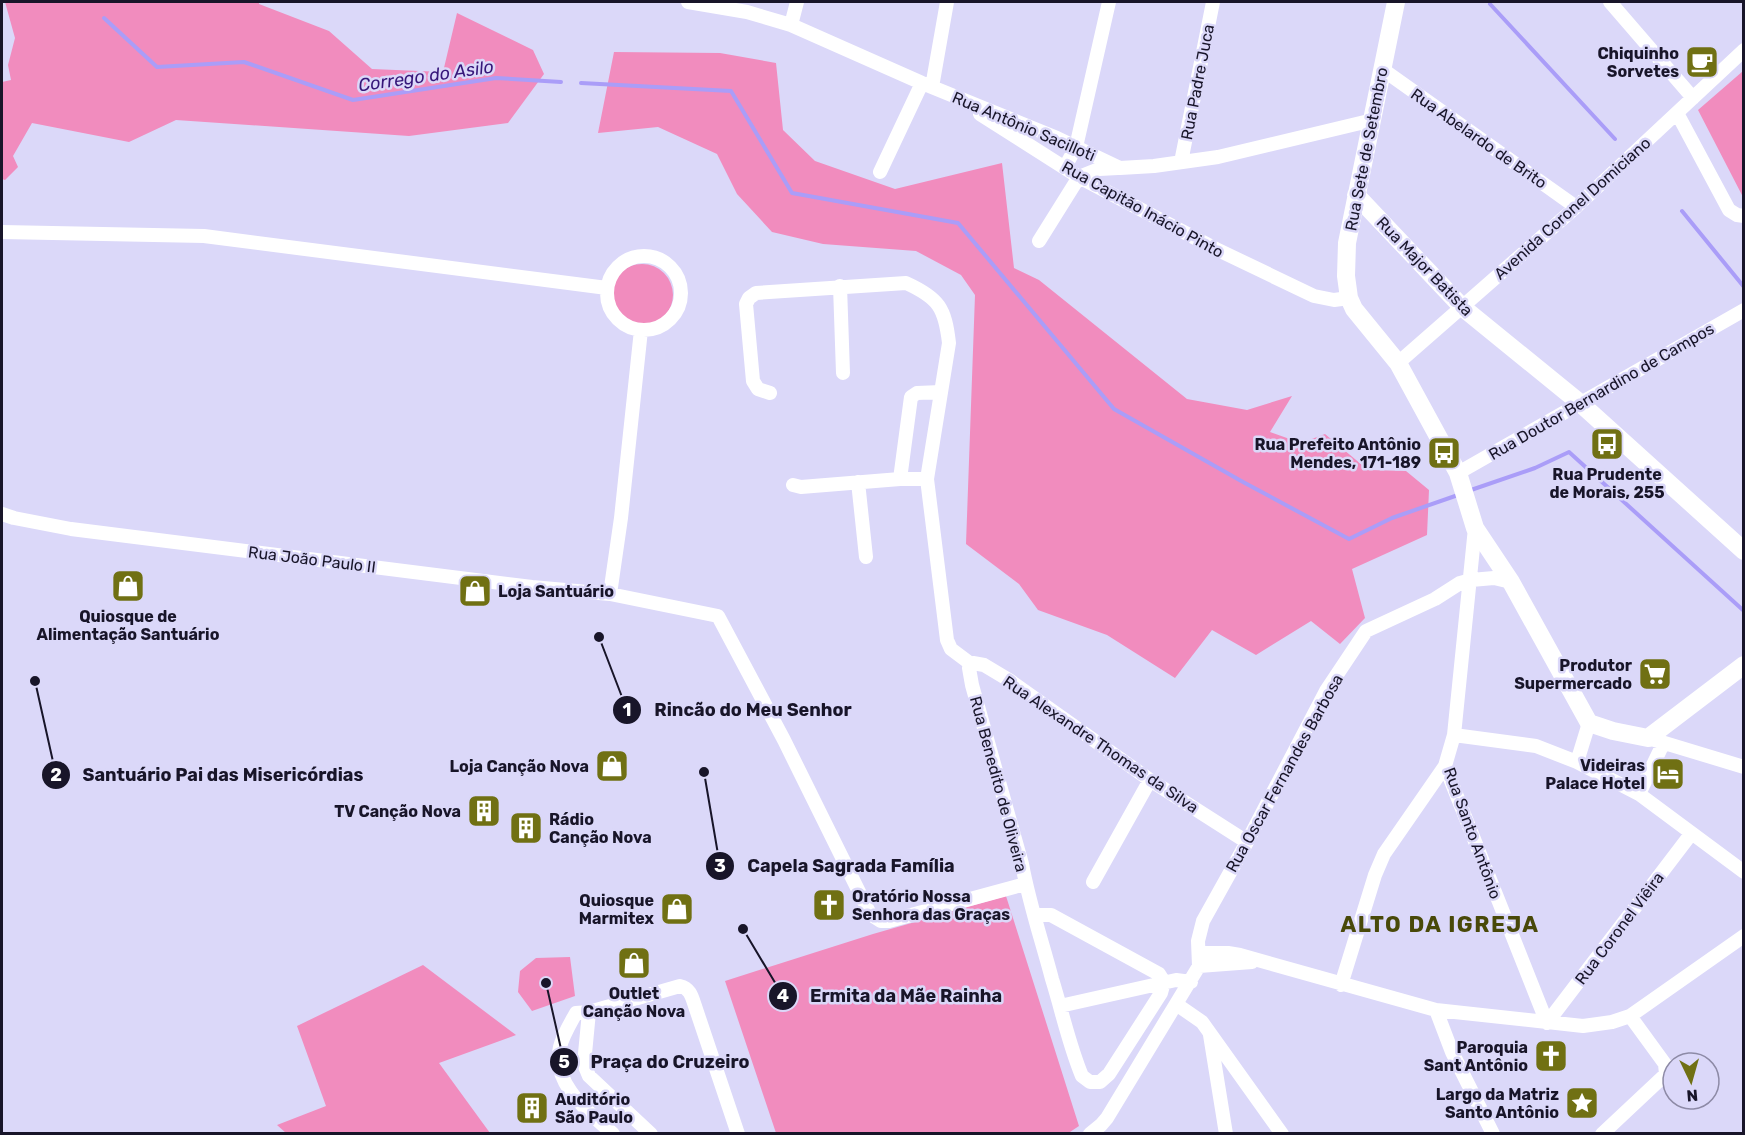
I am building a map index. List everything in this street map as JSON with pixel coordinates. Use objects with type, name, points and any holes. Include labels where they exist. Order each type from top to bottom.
[{"type":"main road","name":"Rua Sete de Setembro","points":[[1349,298],[1346,256],[1356,195],[1396,2]]},
{"type":"main road","name":"Rua Major Batista","points":[[1356,195],[1462,307],[1580,403],[1743,551]]},
{"type":"main road","points":[[1349,298],[1360,317],[1398,363],[1458,473],[1475,528],[1511,582],[1589,723],[1656,741],[1743,665]]},
{"type":"street","name":"Rua Antônio Sacilloti","points":[[688,2],[747,12],[791,25],[1120,168],[1154,166],[1252,150],[1373,120]]},
{"type":"street","points":[[791,25],[797,2]]},
{"type":"street","points":[[880,172],[927,85],[947,2]]},
{"type":"street","points":[[1065,167],[1076,147],[1109,2]]},
{"type":"street","name":"Rua Padre Juca","points":[[1181,162],[1213,2]]},
{"type":"street","points":[[1610,2],[1693,98]]},
{"type":"street","name":"Avenida Coronel Domiciano","points":[[1398,363],[1576,207],[1743,50]]},
{"type":"street","name":"Rua Abelardo de Brito","points":[[1382,69],[1576,207]]},
{"type":"street","name":"Rua Capitão Inácio Pinto","points":[[948,93],[1079,177],[1216,249],[1296,288],[1325,299],[1349,298]]},
{"type":"street","points":[[1677,113],[1729,210],[1743,216]]},
{"type":"street","points":[[1039,241],[1079,177],[1095,170],[1120,168]]},
{"type":"street","points":[[2,232],[204,236],[607,288]]},
{"type":"street","points":[[648,256],[659,259],[676,274],[681,296],[678,308],[672,317],[652,329],[641,330],[622,323],[615,316],[609,308],[607,288],[610,277],[617,268],[636,257],[648,256]]},
{"type":"street","points":[[771,393],[758,389],[753,381],[746,304],[749,298],[756,293],[906,283],[927,292],[938,302],[946,321],[949,343],[927,479],[947,640],[951,649],[971,664]]},
{"type":"street","points":[[840,286],[843,373]]},
{"type":"street","name":"Rua Doutor Bernardino de Campos","points":[[1458,473],[1743,310]]},
{"type":"street","points":[[610,594],[621,518],[641,330]]},
{"type":"street","points":[[900,479],[910,398],[917,393],[941,392]]},
{"type":"street","points":[[793,485],[801,487],[927,479]]},
{"type":"street","points":[[858,482],[866,557]]},
{"type":"street","name":"Rua João Paulo II","points":[[2,506],[8,516],[106,533],[532,587],[610,594],[718,616],[784,740],[870,914],[881,921],[890,921],[1025,884]]},
{"type":"street","name":"Rua Santo Antônio","points":[[1475,528],[1454,735],[1445,766],[1546,1023]]},
{"type":"street","name":"Rua Oscar Fernandes Barbosa","points":[[1090,1134],[1107,1118],[1191,982],[1199,959],[1198,942],[1203,921],[1248,842],[1326,691],[1366,631],[1435,598],[1460,583],[1494,578],[1511,582]]},
{"type":"street","name":"Rua Benedito de Oliveira","points":[[971,664],[969,668],[972,685],[1022,864],[1025,884],[1082,1076],[1090,1082],[1100,1082],[1109,1074],[1161,993],[1164,982]]},
{"type":"street","name":"Rua Alexandre Thomas da Silva","points":[[971,664],[984,665],[1009,680],[1150,780],[1248,842]]},
{"type":"street","points":[[1577,762],[1589,723]]},
{"type":"street","points":[[1454,735],[1536,746],[1577,762],[1639,794],[1743,872]]},
{"type":"street","points":[[1639,794],[1656,741],[1743,767]]},
{"type":"street","points":[[1341,985],[1384,854],[1445,766]]},
{"type":"street","points":[[1093,882],[1150,780]]},
{"type":"street","name":"Rua Coronel Viêira","points":[[1546,1023],[1691,834]]},
{"type":"street","points":[[1034,915],[1051,915],[1159,974],[1164,982]]},
{"type":"street","points":[[1199,959],[1228,952],[1436,1010],[1583,1026],[1612,1022],[1630,1016],[1743,936]]},
{"type":"street","points":[[1060,1006],[1164,982],[1176,980],[1191,982]]},
{"type":"street","points":[[613,1134],[583,1105],[562,1078],[558,1059],[560,1047],[582,1013],[674,987],[685,987],[689,991],[738,1134]]},
{"type":"street","points":[[1176,1004],[1202,1022],[1209,1030],[1282,1134]]},
{"type":"street","points":[[1436,1010],[1452,1052],[1493,1134]]},
{"type":"street","points":[[582,1013],[584,1064],[589,1076],[651,1134]]},
{"type":"street","points":[[1602,1134],[1666,1074],[1665,1064],[1630,1016]]},
{"type":"street","points":[[1209,1030],[1226,1134]]},
{"type":"shaded area","points":[[5,2],[259,2],[259,4],[329,31],[372,69],[443,72],[457,13],[533,50],[544,74],[508,123],[409,136],[176,120],[129,142],[32,123],[13,156],[18,167],[5,180],[2,179],[2,82],[11,80],[8,65],[15,38]]},
{"type":"shaded area","points":[[614,52],[720,53],[776,63],[783,130],[815,161],[895,189],[1002,163],[1014,268],[1039,280],[1187,399],[1247,410],[1292,396],[1270,432],[1301,443],[1325,434],[1368,470],[1406,471],[1429,490],[1427,535],[1352,569],[1365,618],[1340,644],[1311,621],[1256,655],[1212,630],[1175,678],[1107,635],[1038,610],[1019,584],[966,544],[975,295],[961,275],[916,251],[823,244],[772,232],[737,194],[717,154],[658,127],[598,133]]},
{"type":"shaded area","points":[[1743,71],[1743,197],[1698,110]]},
{"type":"shaded area","points":[[642,264],[659,269],[664,273],[668,278],[673,295],[668,312],[664,317],[659,321],[642,326],[625,321],[620,317],[616,312],[611,295],[616,278],[620,273],[625,269]]},
{"type":"shaded area","points":[[1006,896],[1079,1126],[1067,1134],[776,1133],[725,981],[873,934]]},
{"type":"shaded area","points":[[570,957],[575,996],[532,1011],[518,992],[520,971],[536,958]]},
{"type":"shaded area","points":[[423,965],[516,1035],[439,1063],[490,1133],[286,1133],[277,1125],[326,1106],[297,1026]]},
{"type":"waterway","points":[[1490,4],[1615,139]]},
{"type":"waterway","name":"Corrego do Asilo","points":[[104,18],[157,67],[244,62],[353,100],[496,78],[561,82]]},
{"type":"waterway","points":[[581,83],[731,91],[792,193],[958,223],[1114,409],[1349,539],[1392,518],[1458,495]]},
{"type":"waterway","points":[[1682,211],[1744,287]]},
{"type":"waterway","points":[[1471,490],[1535,468],[1569,452],[1744,611]]},
{"type":"place","name":"Chiquinho Sorvetes","points":[[1702,62]]},
{"type":"place","name":"Rua Prudente de Morais, 255","points":[[1607,444]]},
{"type":"place","name":"Rua Prefeito Antônio Mendes, 171-189","points":[[1444,453]]},
{"type":"place","name":"Quiosque de Alimentação Santuário","points":[[128,586]]},
{"type":"place","name":"Loja Santuário","points":[[475,591]]},
{"type":"place","name":"Rincão do Meu Senhor","points":[[599,637]]},
{"type":"place","name":"Produtor Supermercado","points":[[1655,674]]},
{"type":"place","name":"Santuário Pai das Misericórdias","points":[[35,681]]},
{"type":"place","name":"Loja Canção Nova","points":[[612,766]]},
{"type":"place","name":"Capela Sagrada Família","points":[[704,772]]},
{"type":"place","name":"Videiras Palace Hotel","points":[[1668,774]]},
{"type":"place","name":"TV Canção Nova","points":[[484,811]]},
{"type":"place","name":"Rádio Canção Nova","points":[[526,828]]},
{"type":"place","name":"Oratório Nossa Senhora das Graças","points":[[829,905]]},
{"type":"place","name":"Quiosque Marmitex","points":[[677,909]]},
{"type":"place","name":"Ermita da Mãe Rainha","points":[[743,929]]},
{"type":"place","name":"Outlet Canção Nova","points":[[634,963]]},
{"type":"place","name":"Praça do Cruzeiro","points":[[546,983]]},
{"type":"place","name":"Paroquia Sant Antônio","points":[[1551,1056]]},
{"type":"place","name":"Largo da Matriz Santo Antônio","points":[[1582,1103]]},
{"type":"place","name":"Auditório São Paulo","points":[[532,1108]]},
{"type":"district","name":"ALTO DA IGREJA","points":[[1440,924]]}]
